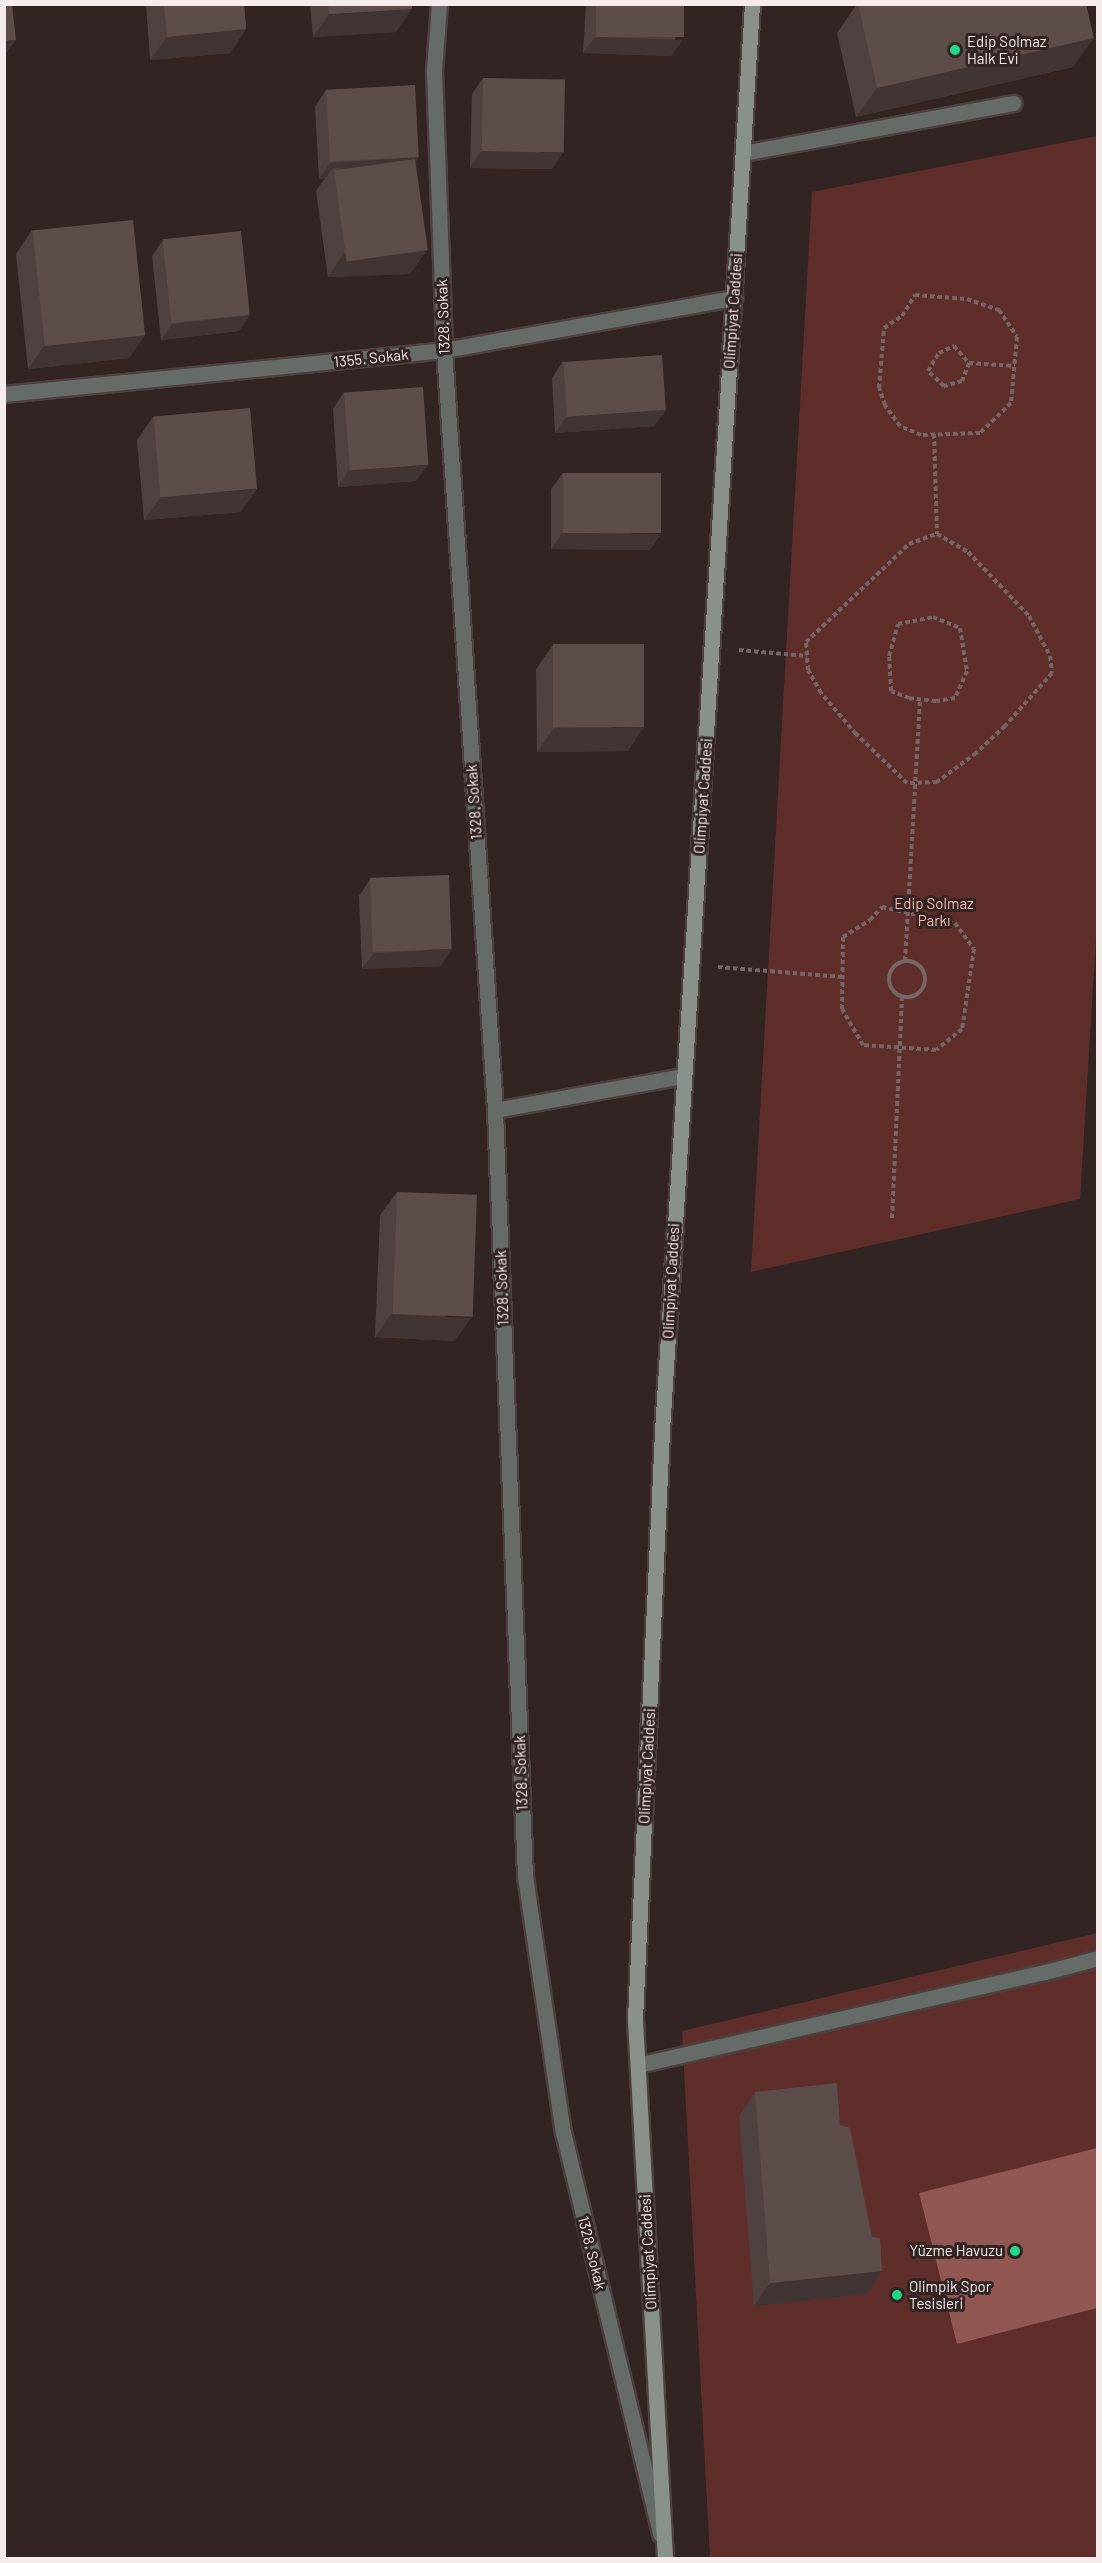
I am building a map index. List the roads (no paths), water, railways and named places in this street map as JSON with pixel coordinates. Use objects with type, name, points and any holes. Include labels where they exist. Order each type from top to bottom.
[{"type":"street","name":"1328. Sokak","points":[[439,4],[434,71],[444,350],[495,1110],[525,1876],[563,2132],[665,2558]]},
{"type":"street","name":"Olimpiyat Caddesi","points":[[665,2558],[635,2019],[661,1455],[683,1076],[692,965],[752,4]]},
{"type":"street","points":[[743,153],[1013,103]]},
{"type":"street","name":"1355. Sokak","points":[[4,394],[444,350],[734,298]]},
{"type":"street","points":[[495,1110],[683,1076]]},
{"type":"street","points":[[638,2066],[1098,1958]]},
{"type":"place","name":"Edip Solmaz Halk Evi","points":[[955,50]]},
{"type":"place","name":"Yüzme Havuzu","points":[[1015,2251]]},
{"type":"place","name":"Olimpik Spor Tesisleri","points":[[897,2295]]},
{"type":"park label","name":"Edip Solmaz Parkı","points":[[934,912]]}]
